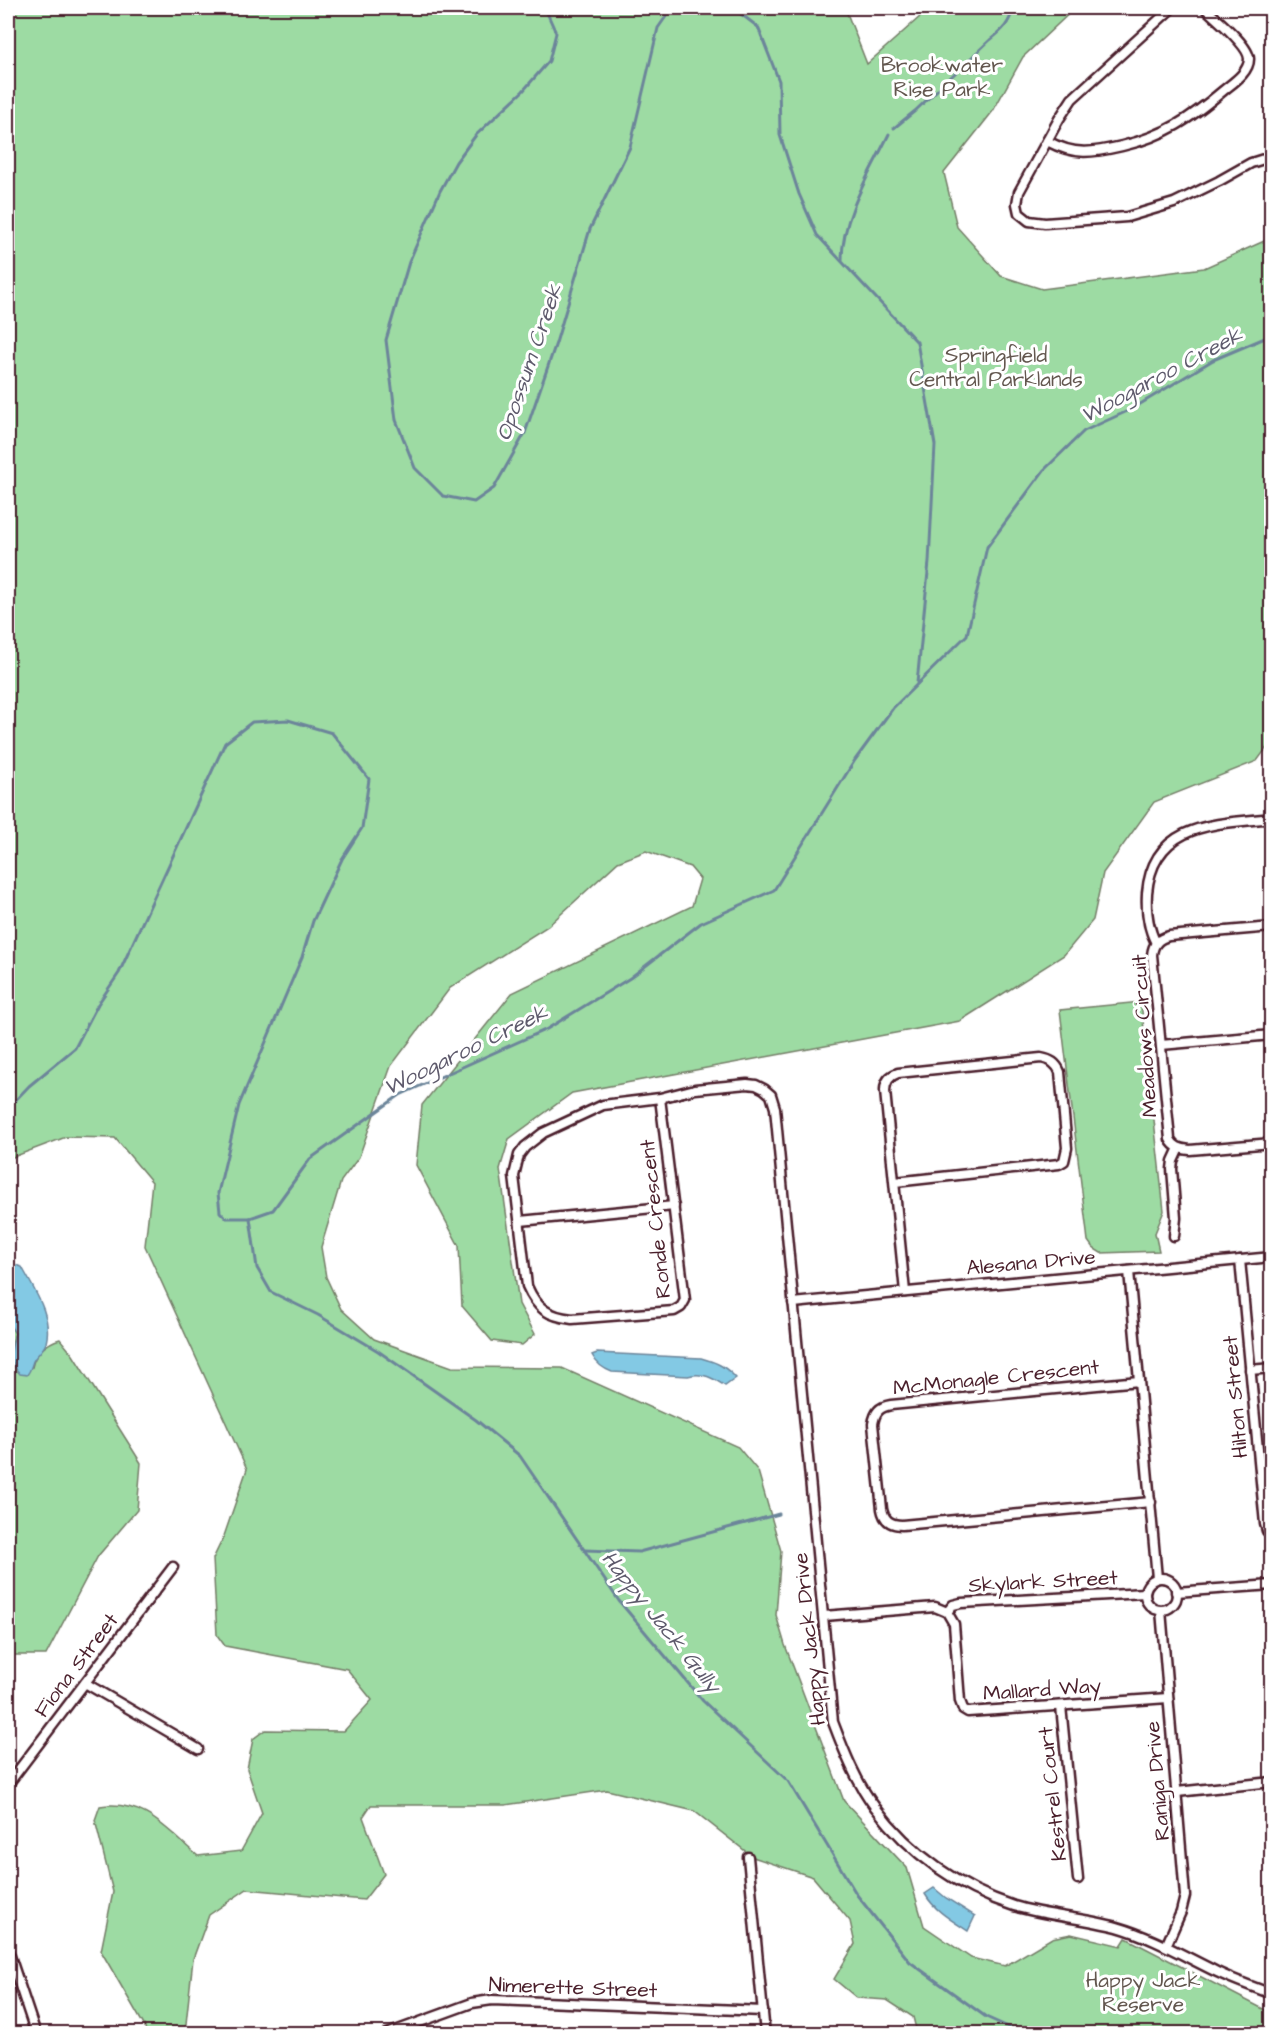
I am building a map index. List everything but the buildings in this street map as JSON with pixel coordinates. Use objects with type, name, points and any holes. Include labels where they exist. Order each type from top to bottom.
[{"type":"street","points":[[1172,8],[1072,99],[1019,192],[1017,204],[1019,213],[1029,221],[1045,223],[1127,217],[1174,203],[1251,163],[1270,157]]},
{"type":"street","points":[[1047,141],[1063,149],[1097,152],[1143,141],[1170,130],[1195,115],[1244,72],[1249,60],[1246,49],[1205,8]]},
{"type":"street","points":[[1156,943],[1150,932],[1147,901],[1148,879],[1158,857],[1174,840],[1191,829],[1272,818]]},
{"type":"street","name":"Meadows Circuit","points":[[1179,1148],[1173,1145],[1170,1139],[1153,948],[1161,938],[1169,936],[1272,927]]},
{"type":"street","points":[[1161,1045],[1272,1035]]},
{"type":"street","points":[[894,1182],[1059,1164],[1064,1161],[1067,1148],[1060,1072],[1057,1066],[1054,1062],[1041,1058],[892,1075],[887,1080],[885,1091],[894,1182],[905,1292]]},
{"type":"street","name":"Ronde Crescent","points":[[660,1098],[685,1300],[681,1307],[674,1311],[572,1319],[557,1317],[545,1312],[532,1299],[527,1286],[514,1176],[519,1155],[525,1147],[543,1133],[603,1105],[660,1098],[695,1089],[747,1084],[764,1089]]},
{"type":"street","name":"Happy Jack Drive","points":[[764,1089],[771,1095],[776,1108],[833,1722],[846,1755],[874,1806],[918,1853],[946,1874],[986,1895],[1016,1906],[1117,1927],[1166,1946],[1217,1972],[1272,1994]]},
{"type":"street","points":[[1174,1236],[1176,1218],[1172,1168],[1179,1148],[1190,1150],[1272,1143]]},
{"type":"street","points":[[520,1221],[674,1206]]},
{"type":"street","name":"Alesana Drive","points":[[793,1303],[1272,1257]]},
{"type":"street","name":"Hilton Street","points":[[1240,1260],[1269,1533]]},
{"type":"street","points":[[1129,1271],[1157,1578]]},
{"type":"street","points":[[1250,1370],[1272,1368]]},
{"type":"street","name":"McMonagle Crescent","points":[[1139,1381],[886,1406],[876,1412],[873,1424],[878,1477],[883,1516],[890,1523],[898,1525],[1151,1502]]},
{"type":"street","name":"Fiona Street","points":[[8,1784],[173,1567]]},
{"type":"street","points":[[1157,1578],[1172,1582],[1176,1592],[1171,1606],[1161,1610],[1151,1606],[1145,1598],[1149,1583],[1157,1578]]},
{"type":"street","points":[[1176,1592],[1271,1586]]},
{"type":"street","name":"Skylark Street","points":[[947,1612],[953,1605],[961,1603],[1145,1593]]},
{"type":"street","points":[[824,1616],[935,1607],[947,1612]]},
{"type":"street","name":"Raniga Drive","points":[[1161,1610],[1185,1896],[1181,1912],[1166,1946]]},
{"type":"street","name":"Mallard Way","points":[[947,1612],[954,1624],[960,1701],[963,1709],[973,1712],[1168,1698]]},
{"type":"street","points":[[85,1683],[198,1749]]},
{"type":"street","name":"Kestrel Court","points":[[1061,1706],[1078,1879]]},
{"type":"street","points":[[1177,1792],[1272,1782]]},
{"type":"street","points":[[748,1857],[765,2034]]},
{"type":"street","points":[[8,1950],[36,2034]]},
{"type":"street","name":"Nimerette Street","points":[[387,2034],[472,2003],[492,2000],[763,2011]]},
{"type":"green space","points":[[8,8],[845,8],[867,64],[930,8],[1075,8],[1023,57],[993,111],[944,173],[957,227],[1001,276],[1042,289],[1204,268],[1271,238],[1271,742],[1257,761],[1154,802],[1103,873],[1093,920],[1064,955],[960,1021],[572,1093],[509,1139],[500,1169],[519,1304],[535,1334],[522,1345],[492,1341],[462,1306],[459,1246],[416,1165],[422,1105],[512,993],[692,906],[700,879],[690,867],[646,851],[618,862],[548,926],[450,988],[391,1066],[359,1157],[341,1181],[321,1247],[326,1277],[341,1309],[374,1339],[452,1367],[562,1368],[738,1447],[758,1471],[781,1551],[776,1615],[785,1645],[844,1801],[907,1868],[924,1926],[971,1958],[1005,1966],[1052,1938],[1071,1934],[1121,1946],[1126,1938],[1271,2013],[1271,2033],[917,2033],[913,2017],[887,2000],[857,1998],[834,1979],[855,1944],[850,1921],[813,1877],[753,1857],[694,1811],[607,1790],[505,1805],[371,1805],[363,1817],[384,1874],[364,1900],[247,1889],[209,1915],[193,1959],[185,2033],[146,2033],[145,2027],[101,1951],[113,1892],[95,1820],[100,1806],[130,1807],[142,1812],[165,1827],[198,1856],[241,1851],[262,1813],[247,1769],[253,1739],[265,1730],[344,1731],[372,1700],[347,1669],[225,1646],[217,1635],[213,1559],[224,1536],[247,1469],[145,1246],[152,1182],[115,1138],[66,1137],[8,1159]]},
{"type":"green space","points":[[1141,1002],[1164,1211],[1155,1233],[1159,1251],[1101,1253],[1088,1241],[1060,1010]]},
{"type":"green space","points":[[8,1323],[15,1333],[9,1355],[32,1367],[42,1349],[60,1339],[73,1355],[141,1463],[137,1510],[98,1556],[46,1655],[8,1655]]},
{"type":"water","points":[[9,1263],[22,1267],[37,1294],[47,1323],[46,1343],[27,1375],[20,1374],[12,1359],[11,1350],[15,1333],[8,1323]]},
{"type":"water","points":[[597,1353],[701,1358],[720,1365],[736,1378],[725,1386],[703,1375],[612,1372],[596,1361],[592,1355]]},
{"type":"water","points":[[934,1888],[975,1916],[968,1931],[944,1915],[929,1900],[925,1894]]},
{"type":"waterway","name":"Opossum Creek","points":[[545,8],[556,33],[549,61],[523,91],[476,135],[456,162],[440,191],[409,262],[386,340],[396,420],[415,468],[443,496],[474,502],[494,488],[525,433],[556,343],[590,229],[630,147],[658,28],[672,8]]},
{"type":"waterway","name":"Opossum Creek","points":[[733,8],[758,27],[779,81],[780,135],[799,194],[817,235],[917,342],[935,445],[929,562],[917,683]]},
{"type":"waterway","points":[[894,128],[1002,29],[1008,22],[1013,8]]},
{"type":"waterway","points":[[842,260],[843,244],[852,211],[889,134]]},
{"type":"waterway","name":"Woogaroo Creek","points":[[8,1108],[29,1086],[75,1048],[98,1004],[119,973],[225,743],[252,722],[288,720],[332,733],[369,779],[362,828],[342,859],[313,921],[302,957],[239,1105],[218,1193],[220,1212],[226,1218],[250,1218],[273,1210],[310,1159],[400,1095],[547,1029],[630,978],[701,923],[774,890],[855,760],[893,708],[967,635],[987,547],[1044,470],[1084,431],[1132,409],[1213,360],[1272,335]]},
{"type":"waterway","name":"Happy Jack Gully","points":[[250,1218],[257,1268],[271,1292],[318,1315],[378,1351],[476,1420],[520,1456],[619,1601],[703,1701],[788,1781],[857,1895],[910,1962],[986,2017],[1024,2034]]},
{"type":"waterway","points":[[585,1550],[639,1552],[779,1514]]},
{"type":"park label","name":"Brookwater Rise Park","points":[[942,77]]},
{"type":"park label","name":"Springfield Central Parklands","points":[[996,367]]},
{"type":"park label","name":"Happy Jack Reserve","points":[[1143,1992]]}]
